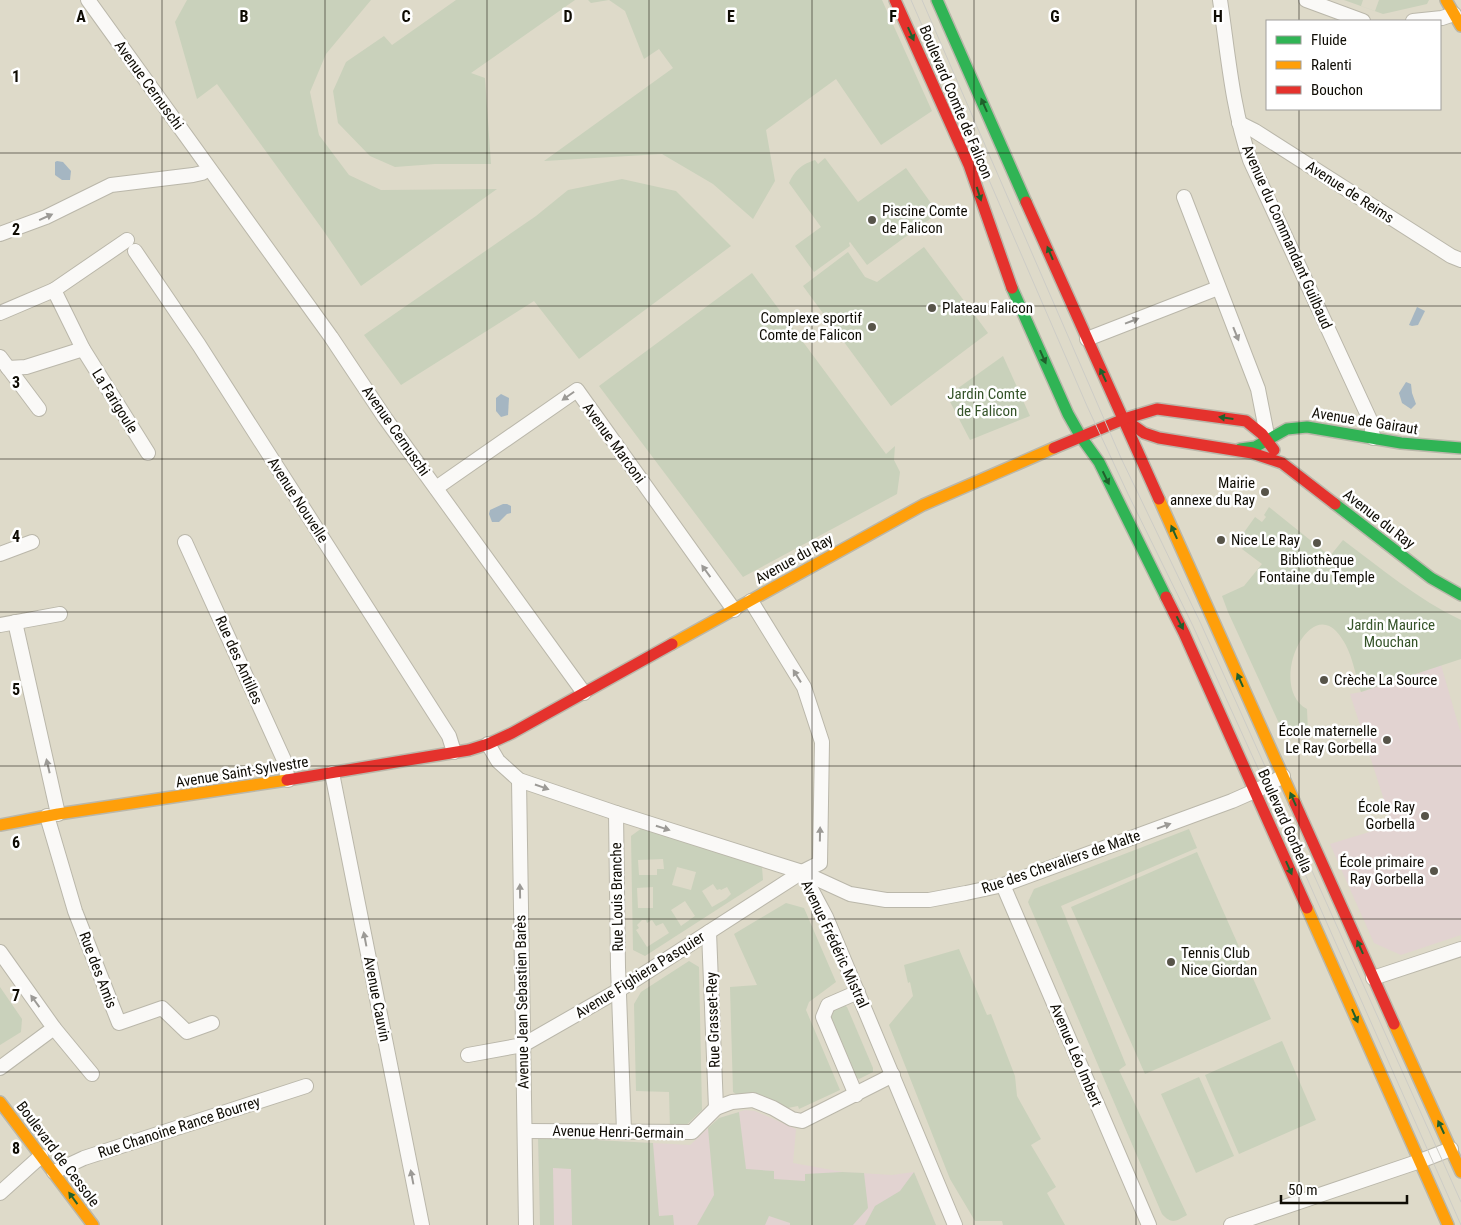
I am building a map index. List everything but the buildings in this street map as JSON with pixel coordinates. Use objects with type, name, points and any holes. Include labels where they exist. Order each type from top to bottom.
[{"type":"main road","name":"Boulevard Comte de Falicon","points":[[895,0],[969,165],[1010,282],[1068,414],[1081,437]]},
{"type":"main road","name":"Boulevard Comte de Falicon","points":[[937,0],[1124,420]]},
{"type":"main road","points":[[1446,0],[1458,20]]},
{"type":"main road","name":"Avenue du Ray","points":[[488,744],[512,733],[923,505],[1124,420],[1157,409],[1246,421],[1268,440],[1282,463]]},
{"type":"main road","name":"Avenue du Ray","points":[[1124,420],[1144,433],[1159,438],[1252,453],[1282,463],[1431,578],[1461,594]]},
{"type":"main road","name":"Boulevard Gorbella","points":[[1124,420],[1461,1170]]},
{"type":"main road","name":"Avenue de Gairaut","points":[[1268,440],[1287,429],[1308,427],[1401,443],[1461,448]]},
{"type":"main road","name":"Boulevard Gorbella","points":[[1081,437],[1099,462],[1184,633],[1448,1225]]},
{"type":"main road","points":[[1141,458],[1148,445],[1159,438]]},
{"type":"main road","name":"Avenue du Ray","points":[[1235,450],[1255,447],[1268,440]]},
{"type":"main road","name":"Avenue Saint-Sylvestre","points":[[0,825],[53,815],[332,773],[469,750],[488,744]]},
{"type":"main road","name":"Boulevard de Cessole","points":[[0,1102],[93,1225]]},
{"type":"street","name":"Avenue Cernuschi","points":[[88,0],[331,337],[385,418],[584,693]]},
{"type":"street","name":"Avenue du Commandant Guilbaud","points":[[1220,0],[1239,123],[1250,160],[1371,422],[1373,438]]},
{"type":"street","points":[[1306,0],[1360,20]]},
{"type":"street","points":[[1423,20],[1442,18],[1458,20]]},
{"type":"street","name":"Avenue de Reims","points":[[1239,123],[1255,131],[1442,251],[1461,260]]},
{"type":"street","points":[[0,234],[46,217],[111,185],[193,175],[210,169]]},
{"type":"street","points":[[1184,197],[1258,389],[1268,440]]},
{"type":"street","name":"Avenue Nouvelle","points":[[54,290],[131,246],[199,344],[449,736],[454,752]]},
{"type":"street","points":[[1087,339],[1218,288]]},
{"type":"street","points":[[0,313],[54,290]]},
{"type":"street","name":"La Farigoule","points":[[54,290],[83,349],[148,453]]},
{"type":"street","points":[[4,362],[26,366],[83,349]]},
{"type":"street","points":[[4,362],[39,409]]},
{"type":"street","name":"Avenue Marconi","points":[[436,488],[577,390],[734,610]]},
{"type":"street","points":[[0,554],[32,542]]},
{"type":"street","name":"Rue des Antilles","points":[[185,542],[284,760],[288,780]]},
{"type":"street","name":"Avenue Fighiera Pasquier","points":[[468,1055],[523,1045],[619,990],[802,872],[820,863],[822,742],[804,687],[750,601]]},
{"type":"street","points":[[0,625],[60,614]]},
{"type":"street","points":[[15,622],[53,815]]},
{"type":"street","name":"Avenue Frédéric Mistral","points":[[488,744],[498,761],[519,780],[802,872],[826,917],[955,1225]]},
{"type":"street","name":"Avenue Cauvin","points":[[332,773],[422,1225]]},
{"type":"street","name":"Rue des Chevaliers de Malte","points":[[802,872],[850,894],[886,900],[929,900],[966,893],[1003,885],[1232,801],[1254,792],[1283,776]]},
{"type":"street","name":"Avenue Jean Sebastien Barès","points":[[519,780],[526,1225]]},
{"type":"street","name":"Rue Louis Branche","points":[[616,813],[624,1131]]},
{"type":"street","name":"Rue des Amis","points":[[53,815],[75,910],[119,1023],[162,1008],[187,1032],[212,1023]]},
{"type":"street","name":"Avenue Léo Imbert","points":[[1003,885],[1149,1225]]},
{"type":"street","name":"Rue Grasset-Rey","points":[[710,932],[716,1108]]},
{"type":"street","points":[[1374,978],[1461,949]]},
{"type":"street","points":[[0,952],[54,1028],[92,1074]]},
{"type":"street","points":[[856,1095],[823,1017],[828,1005],[858,992]]},
{"type":"street","points":[[0,1068],[54,1028]]},
{"type":"street","name":"Avenue Henri-Germain","points":[[525,1131],[692,1132],[716,1108],[732,1102],[753,1100],[802,1122],[893,1075]]},
{"type":"street","name":"Rue Chanoine Rance Bourrey","points":[[54,1172],[84,1158],[306,1086]]},
{"type":"street","points":[[1231,1225],[1451,1149]]},
{"type":"street","points":[[0,1193],[41,1156]]},
{"type":"shaded area","name":"École Ray Gorbella","points":[[1441,665],[1461,734],[1461,935],[1401,955],[1374,943],[1330,844],[1392,825],[1350,694]]},
{"type":"shaded area","points":[[745,1110],[755,1111],[796,1129],[793,1163],[843,1172],[892,1175],[914,1172],[936,1225],[540,1225],[538,1137],[690,1145],[719,1118]]},
{"type":"green space","points":[[187,0],[371,0],[326,54],[310,92],[319,135],[349,175],[381,190],[497,189],[361,286],[323,230],[217,84],[197,99],[175,22]]},
{"type":"green space","points":[[456,0],[575,0],[471,73],[485,78],[491,164],[435,164],[395,167],[370,156],[338,123],[333,91],[346,62],[384,36],[392,45]]},
{"type":"green space","points":[[588,0],[609,0],[591,3]]},
{"type":"green space","points":[[609,0],[882,0],[932,111],[881,145],[836,79],[766,130],[775,181],[753,219],[713,184],[662,154],[544,161],[673,68],[659,49],[644,59],[625,11]]},
{"type":"green space","points":[[1344,0],[1363,0],[1361,6],[1375,11],[1379,0],[1429,0],[1427,4],[1383,14]]},
{"type":"green space","name":"Piscine Comte de Falicon","points":[[825,158],[858,202],[906,168],[938,213],[867,265],[850,242],[850,246],[814,272],[795,246],[821,227],[789,183],[793,175],[802,166],[815,160],[818,164]]},
{"type":"green space","points":[[622,179],[676,191],[731,246],[579,359],[534,301],[401,385],[364,335],[536,216],[568,190]]},
{"type":"green space","points":[[924,247],[988,333],[891,406],[803,286],[848,252],[865,277],[877,282]]},
{"type":"green space","points":[[752,273],[886,454],[895,446],[894,460],[900,472],[897,494],[743,577],[599,386]]},
{"type":"green space","name":"Jardin Comte de Falicon","points":[[1003,356],[1030,416],[970,440],[947,396]]},
{"type":"green space","name":"Jardin Maurice Mouchan","points":[[1269,507],[1330,556],[1343,540],[1429,603],[1461,620],[1461,659],[1361,692],[1349,652],[1336,631],[1325,625],[1313,627],[1303,637],[1296,650],[1291,667],[1291,684],[1296,698],[1307,709],[1308,732],[1283,732],[1222,596],[1244,586],[1262,564],[1242,549],[1246,543],[1240,538],[1255,517],[1262,522],[1266,517],[1264,515]]},
{"type":"green space","points":[[642,828],[762,867],[763,880],[645,956],[633,950],[631,836]],"holes":[[[663,859],[664,869],[657,869],[657,875],[639,875],[638,860]],[[677,867],[696,872],[691,890],[672,885]],[[713,884],[717,890],[727,887],[731,894],[712,907],[702,891]],[[653,887],[653,908],[638,908],[637,888]],[[685,901],[695,916],[681,926],[671,910]],[[642,920],[646,920],[647,923],[652,920],[656,926],[663,923],[669,933],[647,947],[636,930],[639,928],[637,925]]]},
{"type":"green space","points":[[1189,829],[1197,848],[1061,906],[1126,1065],[1119,1070],[1187,1215],[1171,1221],[1162,1214],[1028,902],[1034,889]]},
{"type":"green space","name":"Tennis Club Nice Giordan","points":[[1197,852],[1271,1019],[1145,1074],[1071,907]]},
{"type":"green space","points":[[786,903],[804,908],[836,982],[809,1002],[806,1010],[840,1090],[799,1109],[798,1106],[788,1108],[761,1096],[736,1094],[733,1092],[730,987],[757,985],[734,934]]},
{"type":"green space","points":[[959,949],[987,1015],[991,1014],[1015,1076],[1017,1096],[1041,1139],[1031,1145],[1056,1187],[1047,1193],[1065,1225],[1003,1225],[1002,1221],[975,1221],[950,1179],[889,1025],[913,996],[904,965]]},
{"type":"green space","points":[[689,961],[699,967],[702,1110],[682,1129],[670,1129],[669,1092],[636,1091],[634,1004],[641,992]]},
{"type":"green space","points":[[0,987],[22,1019],[21,1032],[0,1045]]},
{"type":"green space","points":[[844,1005],[847,1007],[873,1068],[873,1072],[859,1079],[854,1076],[829,1015],[832,1010]]},
{"type":"green space","points":[[1282,1041],[1316,1120],[1239,1154],[1205,1075]]},
{"type":"green space","points":[[1199,1077],[1234,1156],[1196,1173],[1161,1094]]},
{"type":"green space","points":[[739,1112],[746,1169],[774,1171],[774,1179],[805,1181],[805,1174],[864,1173],[868,1208],[853,1225],[790,1225],[790,1223],[769,1216],[765,1225],[697,1225],[714,1195],[708,1128],[719,1118]]},
{"type":"green space","points":[[538,1137],[653,1143],[659,1216],[673,1215],[674,1225],[572,1225],[571,1169],[553,1168],[554,1225],[540,1225]]},
{"type":"green space","points":[[914,1172],[936,1225],[865,1225],[875,1206],[900,1191]]},
{"type":"water","points":[[55,162],[63,162],[71,171],[70,180],[62,180],[55,175]]},
{"type":"water","points":[[1417,307],[1425,311],[1418,325],[1409,325]]},
{"type":"water","points":[[1406,382],[1411,384],[1416,404],[1411,409],[1402,403],[1399,393]]},
{"type":"water","points":[[501,394],[509,398],[508,415],[501,417],[496,411],[496,398]]},
{"type":"water","points":[[503,504],[511,506],[511,513],[507,514],[499,522],[492,522],[489,514],[490,510]]},
{"type":"tram line","points":[[911,0],[1087,406],[1193,626],[1461,1225]]},
{"type":"tram line","points":[[922,0],[1121,458],[1201,624],[1461,1202]]},
{"type":"traffic: fast","points":[[937,0],[1026,202]]},
{"type":"traffic: fast","points":[[1012,288],[1068,414],[1081,437],[1099,462],[1166,597]]},
{"type":"traffic: fast","points":[[1240,449],[1255,447],[1287,429],[1307,427],[1401,443],[1461,448]]},
{"type":"traffic: fast","points":[[1335,504],[1431,578],[1461,595]]},
{"type":"traffic: slow","points":[[1446,0],[1461,26]]},
{"type":"traffic: slow","points":[[672,644],[923,505],[1054,448]]},
{"type":"traffic: slow","points":[[1159,499],[1295,803]]},
{"type":"traffic: slow","points":[[0,825],[58,814],[287,780]]},
{"type":"traffic: slow","points":[[1307,908],[1448,1225]]},
{"type":"traffic: slow","points":[[1394,1024],[1461,1172]]},
{"type":"traffic: slow","points":[[0,1102],[93,1225]]},
{"type":"traffic: jam","points":[[895,0],[969,165],[1012,288]]},
{"type":"traffic: jam","points":[[1026,202],[1159,499]]},
{"type":"traffic: jam","points":[[1124,419],[1157,409],[1246,421],[1262,434],[1274,450]]},
{"type":"traffic: jam","points":[[1124,419],[1144,433],[1159,438],[1252,453],[1282,463],[1335,504]]},
{"type":"traffic: jam","points":[[1054,448],[1124,419]]},
{"type":"traffic: jam","points":[[1166,597],[1184,633],[1307,908]]},
{"type":"traffic: jam","points":[[287,780],[469,750],[488,744],[512,733],[672,644]]},
{"type":"traffic: jam","points":[[1295,803],[1394,1024]]},
{"type":"place","name":"Piscine Comte de Falicon","points":[[872,220]]},
{"type":"place","name":"Plateau Falicon","points":[[932,308]]},
{"type":"place","name":"Complexe sportif Comte de Falicon","points":[[872,327]]},
{"type":"place","name":"Mairie annexe du Ray","points":[[1265,492]]},
{"type":"place","name":"Nice Le Ray","points":[[1221,540]]},
{"type":"place","name":"Bibliothèque Fontaine du Temple","points":[[1317,543]]},
{"type":"place","name":"Crèche La Source","points":[[1324,680]]},
{"type":"place","name":"École maternelle Le Ray Gorbella","points":[[1387,740]]},
{"type":"place","name":"École Ray Gorbella","points":[[1425,816]]},
{"type":"place","name":"École primaire Ray Gorbella","points":[[1434,871]]},
{"type":"place","name":"Tennis Club Nice Giordan","points":[[1171,962]]}]
